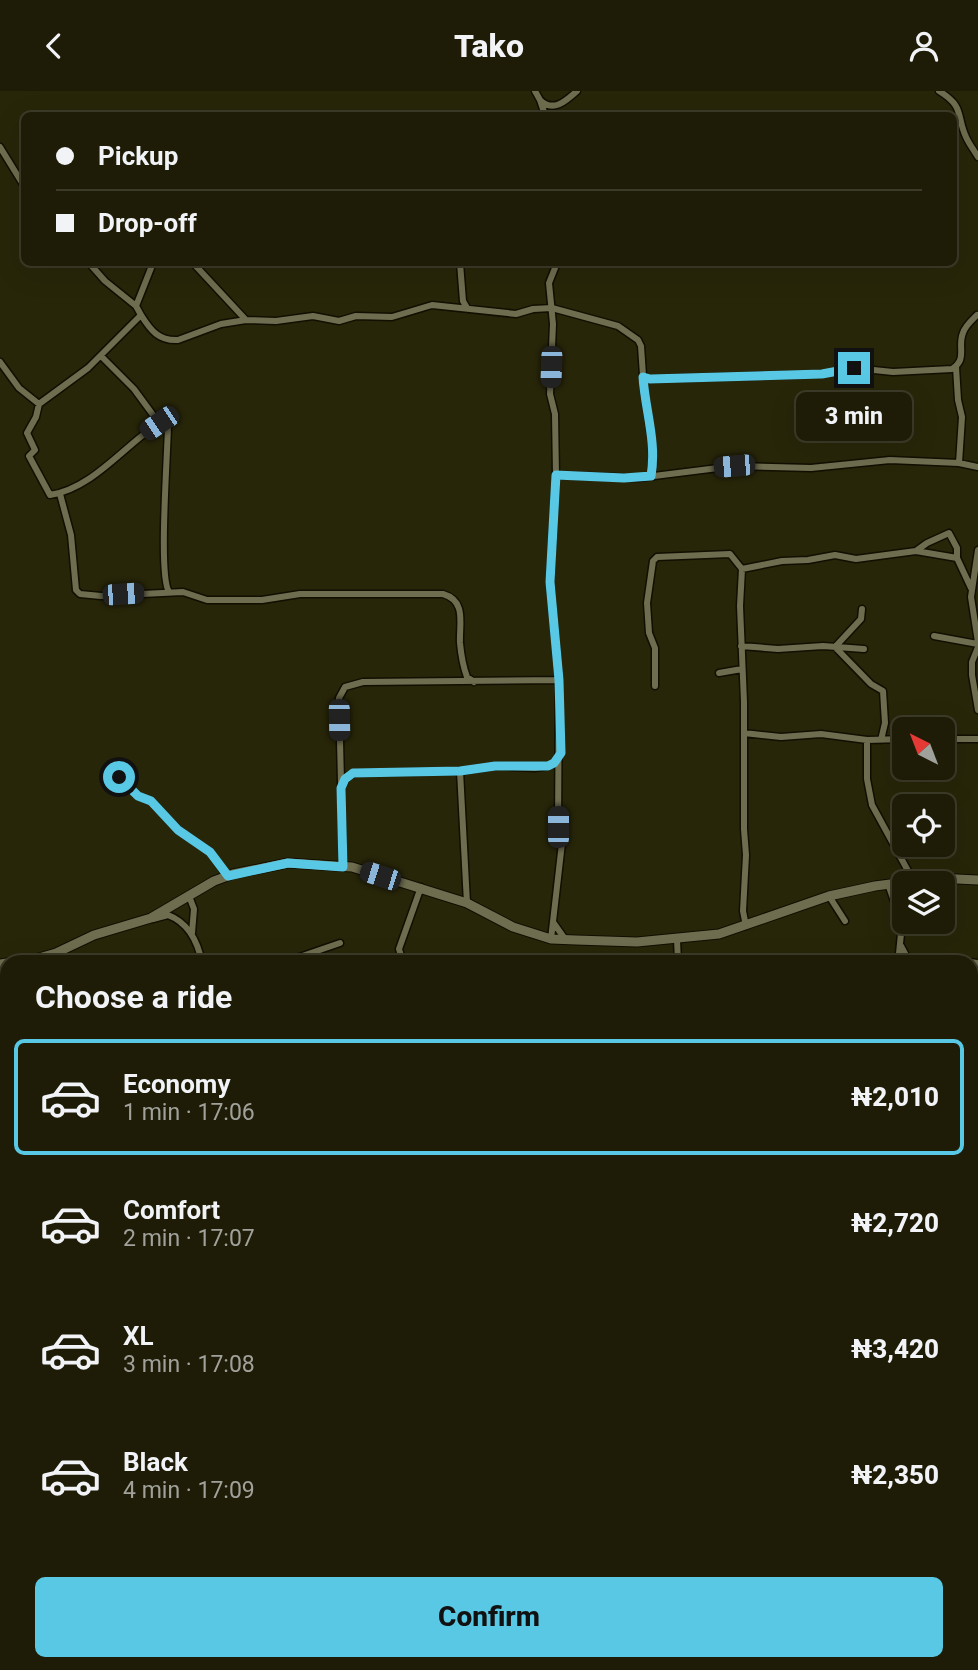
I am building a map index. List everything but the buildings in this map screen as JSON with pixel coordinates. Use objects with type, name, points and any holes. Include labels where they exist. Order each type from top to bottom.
[{"type":"street","points":[[535,91],[544,112]]},
{"type":"street","points":[[540,100],[545,105],[557,106],[576,91]]},
{"type":"street","points":[[939,91],[947,96],[960,112],[967,140],[978,156]]},
{"type":"street","points":[[0,147],[21,180]]},
{"type":"street","points":[[92,266],[105,281],[136,306],[153,333],[169,341],[178,341],[232,321],[276,321],[313,316],[339,321],[356,316],[392,317],[432,305],[516,314],[533,309],[552,308],[618,326],[628,331],[641,346],[652,442],[651,476]]},
{"type":"street","points":[[136,306],[152,266]]},
{"type":"street","points":[[196,266],[246,320]]},
{"type":"street","points":[[460,266],[463,301],[467,308]]},
{"type":"street","points":[[551,939],[558,858],[562,843],[558,827],[561,753],[559,680],[550,582],[556,475],[555,414],[550,394],[552,308],[549,283],[555,266]]},
{"type":"street","points":[[141,315],[101,356],[39,404],[36,417],[27,433],[35,450],[29,457],[50,495],[60,494],[96,474],[159,423],[169,422],[164,536],[165,581],[169,592]]},
{"type":"street","points":[[958,463],[962,417],[956,367],[962,358],[962,333],[977,315]]},
{"type":"street","points":[[101,356],[134,389],[159,423]]},
{"type":"street","points":[[0,362],[19,388],[39,404]]},
{"type":"street","points":[[643,377],[650,379],[822,374],[854,368],[921,372],[956,367]]},
{"type":"street","points":[[556,475],[624,478],[734,466],[811,467],[890,460],[958,463],[978,467]]},
{"type":"street","points":[[60,494],[71,535],[78,593],[101,596],[183,592],[207,600],[262,600],[313,594],[449,595],[460,609],[463,663],[467,677],[474,682]]},
{"type":"street","points":[[916,551],[949,533],[957,548],[957,558],[971,587],[976,606],[975,632],[978,644],[972,662],[972,675],[978,710]]},
{"type":"street","points":[[971,587],[978,550]]},
{"type":"street","points":[[741,569],[835,555],[856,559],[916,551],[957,558]]},
{"type":"street","points":[[656,686],[655,648],[649,633],[647,598],[654,558],[726,553],[734,558],[741,569],[746,855],[743,911],[746,926]]},
{"type":"street","points":[[835,647],[861,619],[862,609]]},
{"type":"street","points":[[934,636],[978,644]]},
{"type":"street","points":[[741,646],[864,649]]},
{"type":"street","points":[[835,647],[871,684],[883,691],[885,716],[881,740]]},
{"type":"street","points":[[719,673],[742,669]]},
{"type":"street","points":[[543,680],[552,686],[559,697]]},
{"type":"street","points":[[343,867],[340,692],[349,685],[363,682],[559,680]]},
{"type":"street","points":[[744,733],[781,737],[821,734],[867,740],[892,740]]},
{"type":"street","points":[[956,739],[978,739]]},
{"type":"street","points":[[867,740],[866,779],[872,805],[908,871]]},
{"type":"street","points":[[340,765],[353,773],[460,771],[495,766],[548,766],[554,763],[561,753]]},
{"type":"street","points":[[460,771],[467,904]]},
{"type":"street","points":[[341,788],[345,779],[353,773]]},
{"type":"street","points":[[119,777],[138,796],[151,801],[178,830],[210,852],[228,876]]},
{"type":"street","points":[[141,922],[166,911],[214,881],[288,863],[352,867],[421,887],[467,904],[513,927],[551,939],[637,941],[719,934],[829,896],[892,883]]},
{"type":"street","points":[[955,878],[978,880]]},
{"type":"street","points":[[888,884],[902,924],[899,955]]},
{"type":"street","points":[[400,955],[399,949],[421,887]]},
{"type":"street","points":[[189,896],[194,909],[192,933],[199,955]]},
{"type":"street","points":[[829,896],[845,921]]},
{"type":"street","points":[[49,955],[94,935],[168,915],[192,933]]},
{"type":"street","points":[[553,922],[565,939]]},
{"type":"street","points":[[677,939],[678,955]]},
{"type":"street","points":[[313,955],[340,943]]},
{"type":"street","points":[[901,946],[906,955]]},
{"type":"route","points":[[119,777],[138,796],[151,801],[178,830],[210,852],[228,876],[288,863],[343,867],[341,788],[345,779],[353,773],[460,771],[495,766],[536,768],[554,763],[561,753],[559,680],[550,582],[556,475],[624,478],[651,476],[652,442],[643,377],[660,379],[822,374],[854,368]]}]
